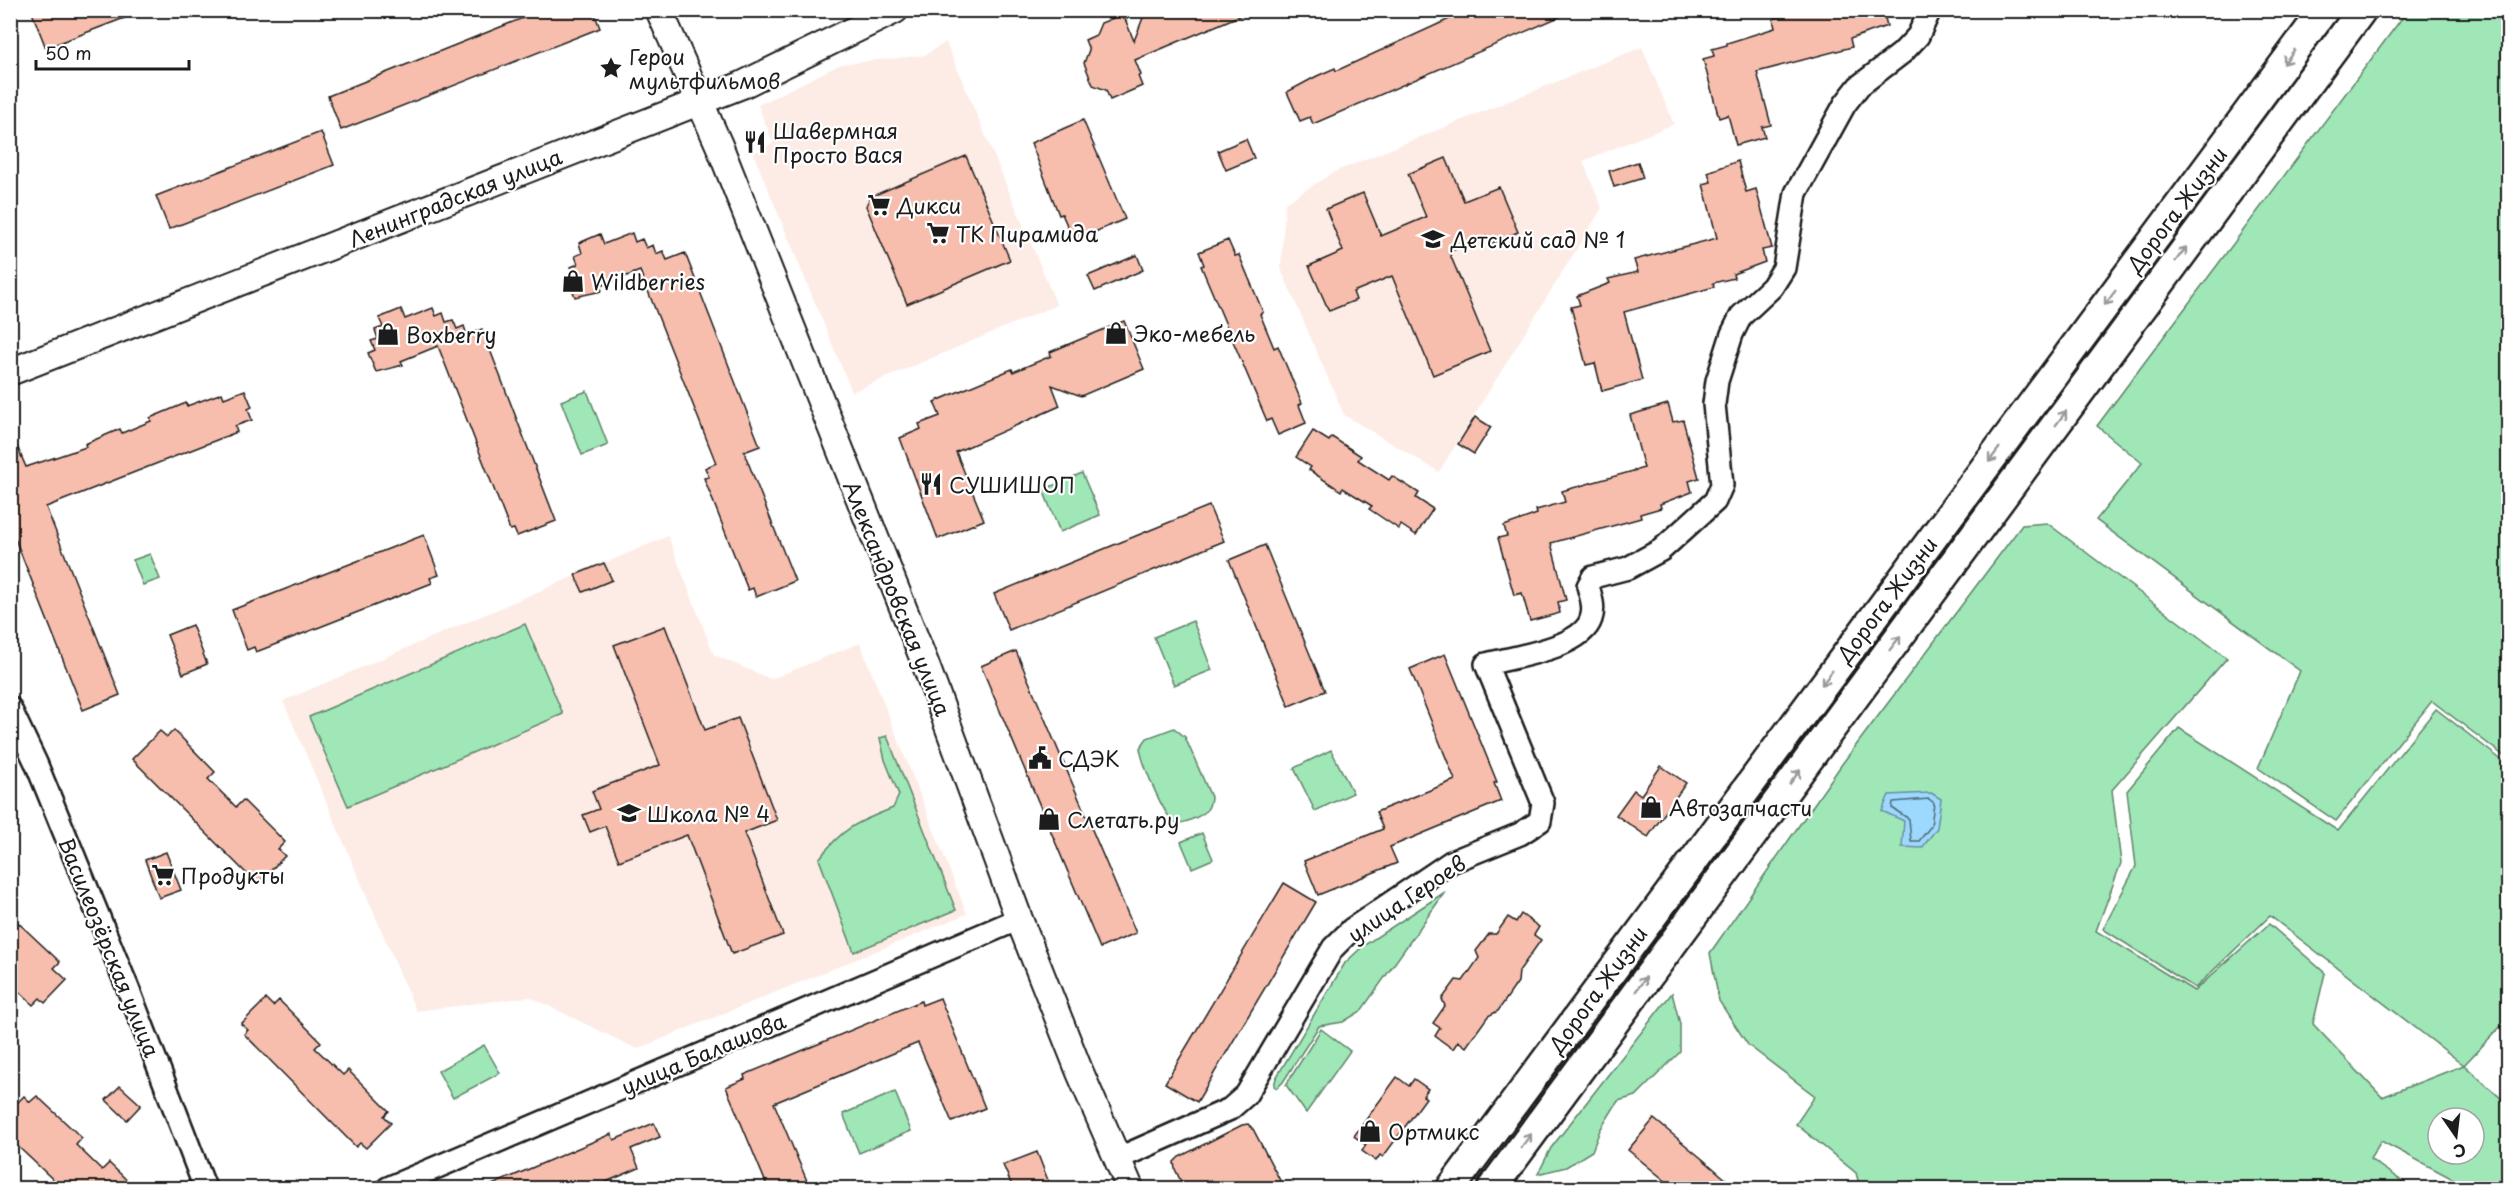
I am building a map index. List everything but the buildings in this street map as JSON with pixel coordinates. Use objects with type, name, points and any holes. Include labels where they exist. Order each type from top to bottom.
[{"type":"main road","name":"Дорога Жизни","points":[[1450,1188],[2324,10]]},
{"type":"main road","name":"Дорога Жизни","points":[[1492,1188],[2362,10]]},
{"type":"street","name":"Александровская улица","points":[[659,10],[699,101],[925,663],[1019,919],[1130,1188]]},
{"type":"street","name":"Ленинградская улица","points":[[10,372],[742,85],[895,10]]},
{"type":"street","name":"улица Героев","points":[[1117,1159],[1230,1109],[1246,1095],[1333,948],[1352,928],[1451,862],[1520,834],[1540,820],[1543,803],[1486,664],[1572,641],[1584,632],[1591,619],[1593,605],[1588,586],[1593,577],[1628,568],[1661,550],[1715,501],[1722,485],[1714,404],[1717,381],[1732,334],[1741,316],[1772,287],[1784,268],[1796,193],[1845,104],[1859,86],[1902,53],[1918,36],[1930,10]]},
{"type":"street","name":"Василеозёрская улица","points":[[10,708],[36,762],[127,986],[205,1188]]},
{"type":"street","name":"улица Балашова","points":[[388,1188],[1019,919]]},
{"type":"shaded area","points":[[946,42],[1057,305],[852,392],[753,153],[773,143],[758,105],[841,64],[925,55]]},
{"type":"shaded area","name":"Детский сад № 1","points":[[1642,47],[1674,124],[1583,161],[1602,208],[1439,472],[1344,415],[1281,269],[1285,203],[1334,172]]},
{"type":"shaded area","name":"Школа № 4","points":[[668,536],[714,655],[771,679],[860,643],[967,914],[637,1049],[530,997],[416,1011],[283,701]]},
{"type":"green space","points":[[2408,10],[2508,11],[2508,759],[2432,701],[2336,821],[2258,768],[2300,671],[2096,520],[2142,463],[2097,426]]},
{"type":"green space","points":[[587,391],[608,445],[582,455],[561,401]]},
{"type":"green space","points":[[1082,473],[1100,515],[1060,532],[1043,490]]},
{"type":"green space","points":[[2047,523],[2227,658],[2112,790],[2121,863],[2096,931],[2194,991],[2269,924],[2325,973],[2313,1024],[2382,1097],[2464,1065],[2508,1102],[2508,1188],[2470,1188],[2428,1166],[2486,1166],[2486,1106],[2426,1106],[2426,1165],[2381,1141],[2370,1159],[2412,1188],[1860,1188],[1856,1173],[1796,1124],[1815,1096],[1748,1045],[1719,1001],[1710,953],[1842,764],[2022,525]]},
{"type":"green space","points":[[150,554],[160,579],[143,585],[133,560]]},
{"type":"green space","points":[[1193,621],[1212,670],[1174,685],[1154,637]]},
{"type":"green space","points":[[525,624],[563,714],[348,806],[309,717]]},
{"type":"green space","points":[[2436,709],[2508,765],[2508,1027],[2503,1024],[2464,1065],[2270,916],[2195,988],[2103,929],[2136,866],[2127,791],[2179,728],[2338,831]]},
{"type":"green space","points":[[1174,728],[1185,737],[1211,797],[1210,805],[1205,812],[1189,821],[1179,823],[1172,819],[1160,802],[1140,748],[1147,738]]},
{"type":"green space","points":[[887,736],[956,910],[854,952],[819,859],[844,832],[870,817],[893,808],[899,795],[885,760],[880,738]]},
{"type":"green space","points":[[1331,750],[1353,793],[1315,811],[1294,768]]},
{"type":"green space","points":[[1202,833],[1213,859],[1192,868],[1181,842]]},
{"type":"green space","points":[[1445,892],[1361,1011],[1343,1022],[1319,1026],[1283,1082],[1277,1088],[1274,1086],[1276,1078],[1345,963],[1363,946]]},
{"type":"green space","points":[[1672,993],[1680,1024],[1680,1052],[1636,1096],[1618,1101],[1600,1130],[1592,1151],[1566,1167],[1538,1174],[1551,1148]]},
{"type":"green space","points":[[1321,1029],[1350,1051],[1306,1113],[1286,1085]]},
{"type":"green space","points":[[484,1045],[500,1073],[453,1098],[438,1071]]},
{"type":"green space","points":[[895,1092],[911,1131],[859,1153],[843,1114]]},
{"type":"water","points":[[1931,793],[1941,799],[1937,828],[1922,848],[1902,847],[1904,821],[1882,811],[1889,795]]},
{"type":"place","name":"Герои мультфильмов","points":[[611,68]]},
{"type":"place","name":"Шавермная Просто Вася","points":[[755,142]]},
{"type":"place","name":"Дикси","points":[[879,205]]},
{"type":"place","name":"ТК Пирамида","points":[[938,233]]},
{"type":"place","name":"Детский сад № 1","points":[[1433,239]]},
{"type":"place","name":"Wildberries","points":[[573,281]]},
{"type":"place","name":"Эко-мебель","points":[[1116,333]]},
{"type":"place","name":"Boxberry","points":[[388,334]]},
{"type":"place","name":"СУШИШОП","points":[[931,484]]},
{"type":"place","name":"СДЭК","points":[[1040,758]]},
{"type":"place","name":"Автозапчасти","points":[[1651,807]]},
{"type":"place","name":"Школа № 4","points":[[629,813]]},
{"type":"place","name":"Слетать.ру","points":[[1049,819]]},
{"type":"place","name":"Продукты","points":[[163,875]]},
{"type":"place","name":"Ортмикс","points":[[1370,1131]]}]
